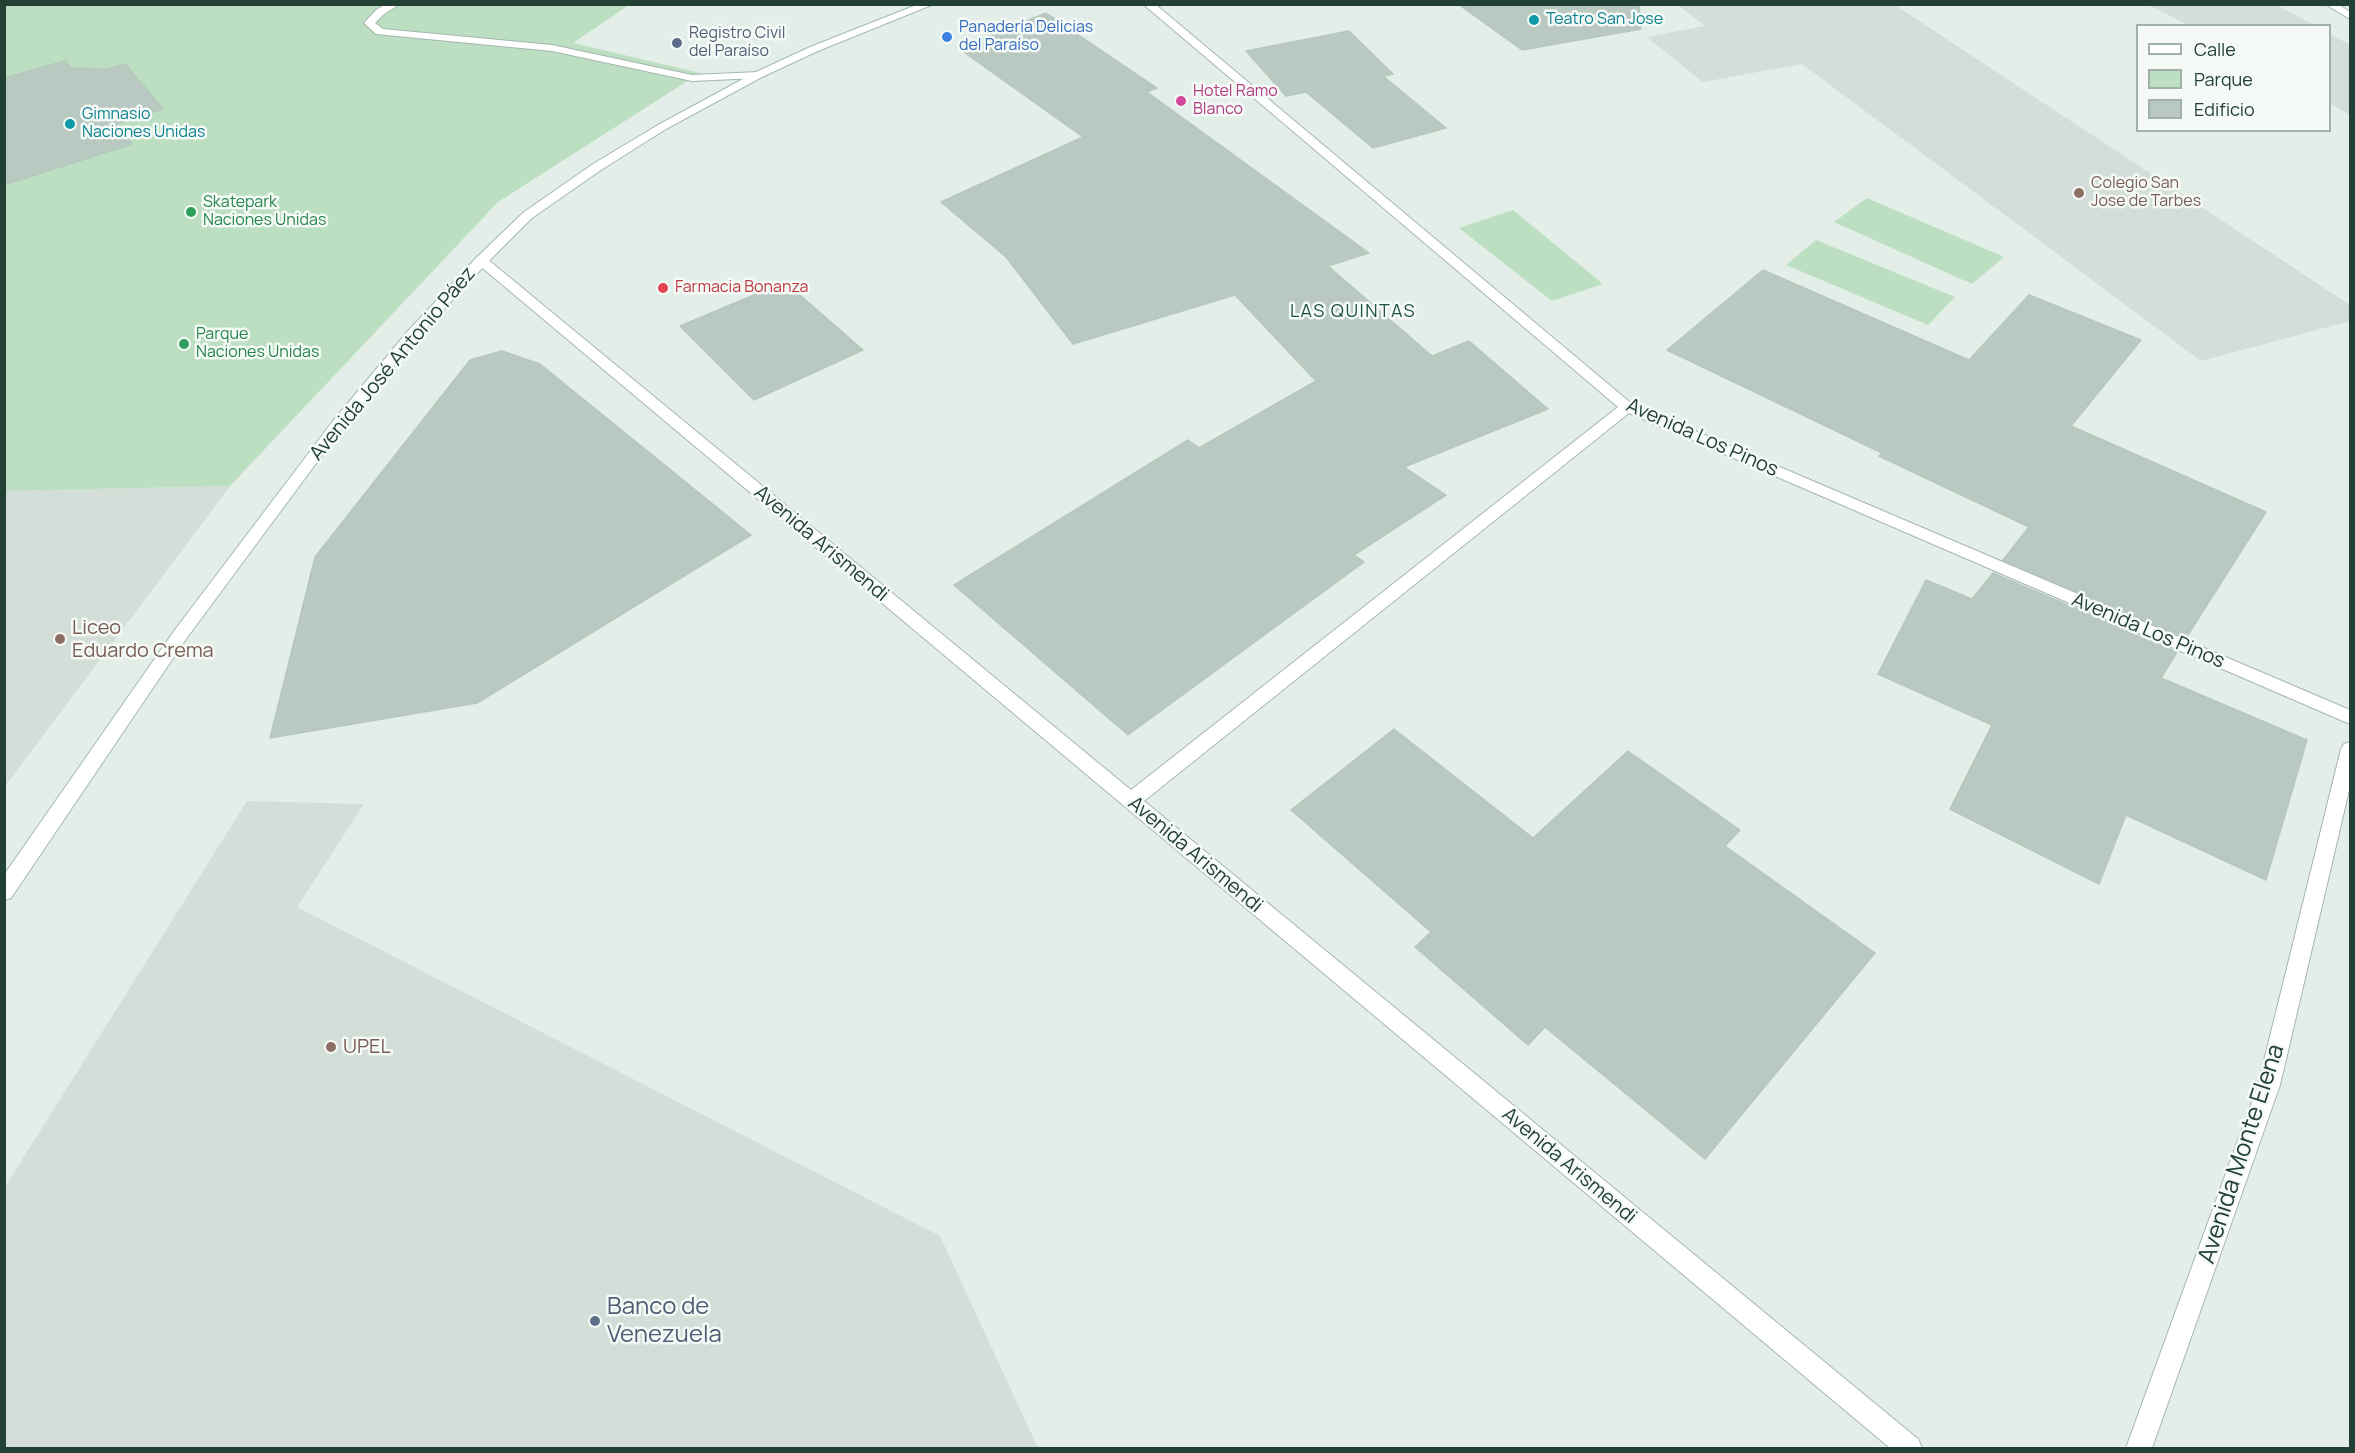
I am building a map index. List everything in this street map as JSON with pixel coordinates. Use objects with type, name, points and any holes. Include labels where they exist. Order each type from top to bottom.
[{"type":"street","points":[[395,4],[380,12],[369,23],[380,32],[552,48],[692,78],[758,75]]},
{"type":"street","name":"Avenida José Antonio Páez","points":[[4,892],[180,635],[338,424],[413,334],[481,261],[528,215],[597,167],[758,75],[929,4]]},
{"type":"street","name":"Avenida Los Pinos","points":[[1148,4],[1627,407],[2350,717]]},
{"type":"street","points":[[2330,4],[2350,16]]},
{"type":"street","name":"Avenida Arismendi","points":[[481,261],[1909,1449]]},
{"type":"street","points":[[1130,801],[1627,407]]},
{"type":"street","name":"Avenida Monte Elena","points":[[2139,1449],[2269,1085],[2350,749]]},
{"type":"shaded area","name":"Colegio San Jose de Tarbes","points":[[1678,5],[1895,5],[2350,305],[2350,321],[2201,361],[1802,64],[1703,82],[1647,37],[1705,26]]},
{"type":"shaded area","points":[[2149,5],[2276,5],[2312,24],[2186,24]]},
{"type":"shaded area","points":[[2331,35],[2350,45],[2350,115],[2331,104]]},
{"type":"shaded area","name":"Liceo Eduardo Crema","points":[[230,486],[5,786],[5,491]]},
{"type":"shaded area","name":"UPEL","points":[[247,801],[364,804],[297,907],[940,1236],[1038,1448],[5,1448],[5,1187]]},
{"type":"green space","name":"Parque Naciones Unidas","points":[[4,5],[629,5],[573,43],[700,73],[498,202],[230,486],[5,491]]},
{"type":"green space","points":[[1867,198],[2004,257],[1972,284],[1834,222]]},
{"type":"green space","points":[[1513,210],[1603,284],[1552,301],[1459,228]]},
{"type":"green space","points":[[1816,240],[1955,297],[1928,325],[1786,265]]},
{"type":"building","name":"Teatro San Jose","points":[[1458,4],[1639,4],[1641,29],[1522,50]]},
{"type":"building","points":[[1046,13],[1157,88],[1147,92],[1369,253],[1328,266],[1432,356],[1469,341],[1548,409],[1404,467],[1446,495],[1354,555],[1364,562],[1128,735],[954,585],[1188,440],[1199,448],[1316,381],[1235,295],[1073,344],[1006,257],[941,202],[1083,137],[958,48]]},
{"type":"building","points":[[1349,31],[1393,74],[1383,76],[1446,128],[1373,148],[1306,92],[1286,96],[1246,51]]},
{"type":"building","name":"Gimnasio Naciones Unidas","points":[[65,61],[71,68],[107,69],[125,64],[163,109],[116,124],[132,144],[4,185],[4,78]]},
{"type":"building","points":[[1763,270],[1969,360],[2029,295],[2141,340],[2071,426],[2266,512],[2186,638],[2003,560],[2029,527],[1879,456],[1882,453],[1667,350]]},
{"type":"building","points":[[785,282],[863,350],[754,400],[680,326]]},
{"type":"building","points":[[502,351],[540,364],[751,535],[477,703],[270,738],[315,557],[470,360]]},
{"type":"building","points":[[1993,573],[2177,652],[2161,678],[2307,740],[2266,880],[2126,815],[2099,884],[1950,809],[1992,725],[1878,674],[1926,580],[1972,599]]},
{"type":"building","points":[[1394,729],[1533,838],[1628,751],[1740,830],[1725,846],[1875,953],[1705,1159],[1545,1027],[1528,1045],[1415,947],[1431,932],[1291,810]]},
{"type":"place","name":"Teatro San Jose","points":[[1534,20]]},
{"type":"place","name":"Panadería Delicias del Paraíso","points":[[947,37]]},
{"type":"place","name":"Registro Civil del Paraíso","points":[[677,43]]},
{"type":"place","name":"Hotel Ramo Blanco","points":[[1181,101]]},
{"type":"place","name":"Gimnasio Naciones Unidas","points":[[70,124]]},
{"type":"place","name":"Colegio San Jose de Tarbes","points":[[2079,193]]},
{"type":"place","name":"Skatepark Naciones Unidas","points":[[191,212]]},
{"type":"place","name":"Farmacia Bonanza","points":[[663,288]]},
{"type":"place","name":"Parque Naciones Unidas","points":[[184,344]]},
{"type":"place","name":"Liceo Eduardo Crema","points":[[60,639]]},
{"type":"place","name":"UPEL","points":[[331,1047]]},
{"type":"place","name":"Banco de Venezuela","points":[[595,1321]]},
{"type":"district","name":"LAS QUINTAS","points":[[1353,312]]}]
